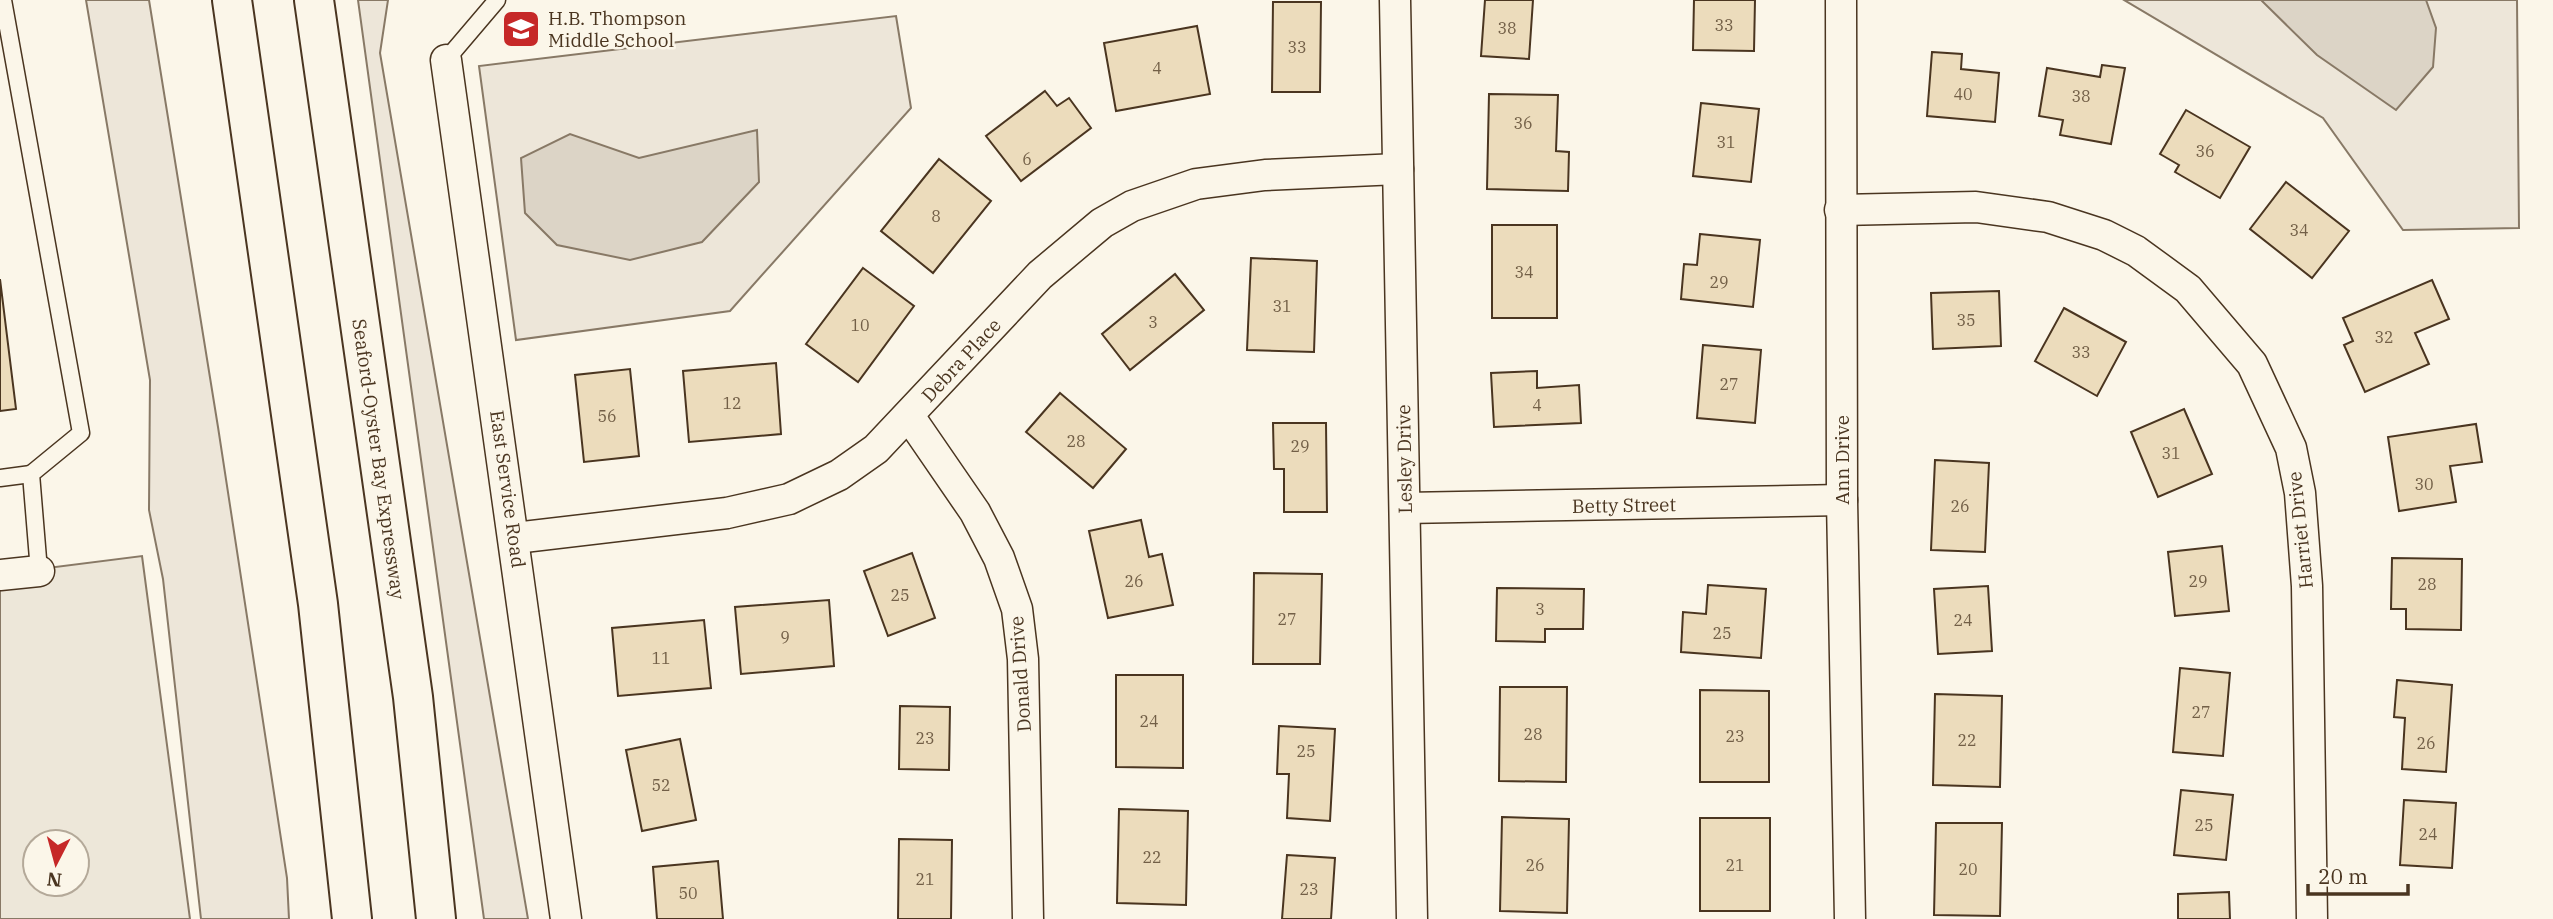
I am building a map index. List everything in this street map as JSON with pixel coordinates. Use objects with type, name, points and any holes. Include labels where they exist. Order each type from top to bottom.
[{"type":"highway","points":[[232,0],[318,604],[352,919]]},
{"type":"highway","name":"Seaford-Oyster Bay Expressway","points":[[314,0],[413,697],[436,919]]},
{"type":"street","name":"Lesley Drive","points":[[1395,0],[1412,919]]},
{"type":"street","name":"Ann Drive","points":[[1841,0],[1842,500],[1850,919]]},
{"type":"street","name":"East Service Road","points":[[446,60],[515,538],[566,919]]},
{"type":"street","name":"Debra Place","points":[[515,538],[727,513],[789,499],[839,475],[876,449],[1040,275],[1102,223],[1132,206],[1196,184],[1265,174],[1398,169]]},
{"type":"street","name":"Harriet Drive","points":[[1840,210],[1976,207],[2048,216],[2104,235],[2136,251],[2188,289],[2252,364],[2291,448],[2300,492],[2307,586],[2312,919]]},
{"type":"street","name":"Donald Drive","points":[[909,416],[975,512],[999,558],[1017,609],[1023,659],[1028,919]]},
{"type":"street","name":"Betty Street","points":[[1405,508],[1842,500]]},
{"type":"street","points":[[0,575],[39,571]]},
{"type":"lane","points":[[0,478],[32,474],[81,433],[2,0]]},
{"type":"lane","points":[[446,60],[497,0]]},
{"type":"lane","points":[[32,474],[39,571]]},
{"type":"shaded area","points":[[86,0],[149,0],[287,878],[289,919],[201,919],[163,579],[149,510],[150,380]]},
{"type":"shaded area","points":[[358,0],[388,0],[380,53],[528,919],[484,919]]},
{"type":"shaded area","points":[[2124,0],[2517,0],[2519,228],[2403,230],[2323,118]]},
{"type":"shaded area","points":[[2261,0],[2426,0],[2436,28],[2433,67],[2396,110],[2317,55]]},
{"type":"shaded area","points":[[896,16],[911,108],[730,311],[516,340],[479,66]]},
{"type":"shaded area","points":[[757,130],[759,182],[702,242],[630,260],[557,245],[525,213],[521,158],[570,134],[639,158]]},
{"type":"shaded area","points":[[142,556],[190,919],[0,919],[0,574]]},
{"type":"building","points":[[1485,0],[1533,0],[1529,59],[1481,56]]},
{"type":"building","points":[[1694,0],[1755,0],[1754,51],[1693,50]]},
{"type":"building","points":[[1273,2],[1321,2],[1320,92],[1272,92]]},
{"type":"building","points":[[1197,26],[1210,94],[1116,111],[1104,43]]},
{"type":"building","points":[[1932,52],[1962,54],[1961,69],[1999,73],[1995,122],[1927,116]]},
{"type":"building","points":[[2102,65],[2125,68],[2111,144],[2060,135],[2063,120],[2039,116],[2047,68],[2100,77]]},
{"type":"building","points":[[1045,91],[1057,106],[1069,98],[1091,128],[1021,181],[986,136]]},
{"type":"building","points":[[1489,94],[1558,95],[1556,151],[1569,152],[1568,191],[1487,189]]},
{"type":"building","points":[[1701,103],[1759,109],[1751,182],[1693,176]]},
{"type":"building","points":[[2186,110],[2250,147],[2220,198],[2175,172],[2179,165],[2160,154]]},
{"type":"building","points":[[939,159],[991,201],[933,273],[881,231]]},
{"type":"building","points":[[2286,182],[2349,231],[2312,278],[2250,229]]},
{"type":"building","points":[[1492,225],[1557,225],[1557,318],[1492,318]]},
{"type":"building","points":[[1700,234],[1760,240],[1753,307],[1681,299],[1684,264],[1697,265]]},
{"type":"building","points":[[1251,258],[1317,261],[1314,352],[1247,350]]},
{"type":"building","points":[[863,268],[914,306],[858,382],[806,344]]},
{"type":"building","points":[[1175,274],[1204,310],[1130,370],[1102,334]]},
{"type":"building","points":[[0,279],[16,409],[0,411]]},
{"type":"building","points":[[2432,280],[2449,319],[2415,333],[2429,364],[2365,392],[2344,345],[2353,341],[2343,318]]},
{"type":"building","points":[[1999,291],[2001,346],[1933,349],[1931,293]]},
{"type":"building","points":[[2064,308],[2126,342],[2097,396],[2035,361]]},
{"type":"building","points":[[1703,345],[1761,350],[1755,423],[1697,418]]},
{"type":"building","points":[[776,363],[781,434],[689,442],[683,371]]},
{"type":"building","points":[[630,369],[639,456],[584,462],[575,375]]},
{"type":"building","points":[[1537,371],[1537,388],[1579,385],[1581,423],[1494,427],[1491,373]]},
{"type":"building","points":[[1060,393],[1126,449],[1093,488],[1026,432]]},
{"type":"building","points":[[2184,409],[2212,474],[2158,497],[2131,432]]},
{"type":"building","points":[[1273,423],[1326,423],[1327,512],[1284,512],[1284,469],[1274,469]]},
{"type":"building","points":[[2476,424],[2482,462],[2450,466],[2456,502],[2399,511],[2388,437]]},
{"type":"building","points":[[1935,460],[1989,463],[1985,552],[1931,550]]},
{"type":"building","points":[[1141,520],[1149,557],[1162,554],[1173,605],[1108,618],[1089,531]]},
{"type":"building","points":[[2222,546],[2229,611],[2175,616],[2168,552]]},
{"type":"building","points":[[912,553],[935,618],[888,636],[864,571]]},
{"type":"building","points":[[2392,558],[2462,559],[2461,630],[2406,629],[2406,609],[2391,609]]},
{"type":"building","points":[[1254,573],[1322,574],[1320,664],[1253,664]]},
{"type":"building","points":[[1708,585],[1766,589],[1761,658],[1681,652],[1683,612],[1706,614]]},
{"type":"building","points":[[1988,586],[1992,651],[1938,654],[1934,589]]},
{"type":"building","points":[[1497,588],[1584,589],[1583,629],[1545,629],[1545,642],[1496,641]]},
{"type":"building","points":[[829,600],[834,666],[741,674],[735,607]]},
{"type":"building","points":[[704,620],[711,688],[618,696],[612,628]]},
{"type":"building","points":[[2180,668],[2230,673],[2223,756],[2173,752]]},
{"type":"building","points":[[1116,675],[1183,675],[1183,768],[1116,767]]},
{"type":"building","points":[[2397,680],[2452,685],[2446,772],[2402,769],[2405,718],[2394,717]]},
{"type":"building","points":[[1500,687],[1567,687],[1566,782],[1499,781]]},
{"type":"building","points":[[1700,690],[1769,691],[1769,782],[1700,782]]},
{"type":"building","points":[[1935,694],[2002,696],[2000,787],[1933,785]]},
{"type":"building","points":[[900,706],[950,707],[949,770],[899,769]]},
{"type":"building","points":[[1279,726],[1335,729],[1330,821],[1287,818],[1289,774],[1277,774]]},
{"type":"building","points":[[680,739],[696,820],[642,831],[626,750]]},
{"type":"building","points":[[2181,790],[2233,795],[2226,860],[2174,855]]},
{"type":"building","points":[[2404,800],[2456,803],[2452,868],[2400,865]]},
{"type":"building","points":[[1119,809],[1188,811],[1186,905],[1117,903]]},
{"type":"building","points":[[1502,817],[1569,819],[1567,913],[1500,911]]},
{"type":"building","points":[[1700,818],[1770,818],[1770,911],[1700,911]]},
{"type":"building","points":[[1936,823],[2002,823],[2000,916],[1934,915]]},
{"type":"building","points":[[899,839],[952,840],[951,919],[898,919]]},
{"type":"building","points":[[1287,855],[1335,858],[1331,919],[1282,919]]},
{"type":"building","points":[[718,861],[723,919],[657,919],[653,867]]},
{"type":"building","points":[[2229,892],[2230,919],[2178,919],[2178,894]]},
{"type":"place","name":"H.B. Thompson Middle School","points":[[521,29]]}]
